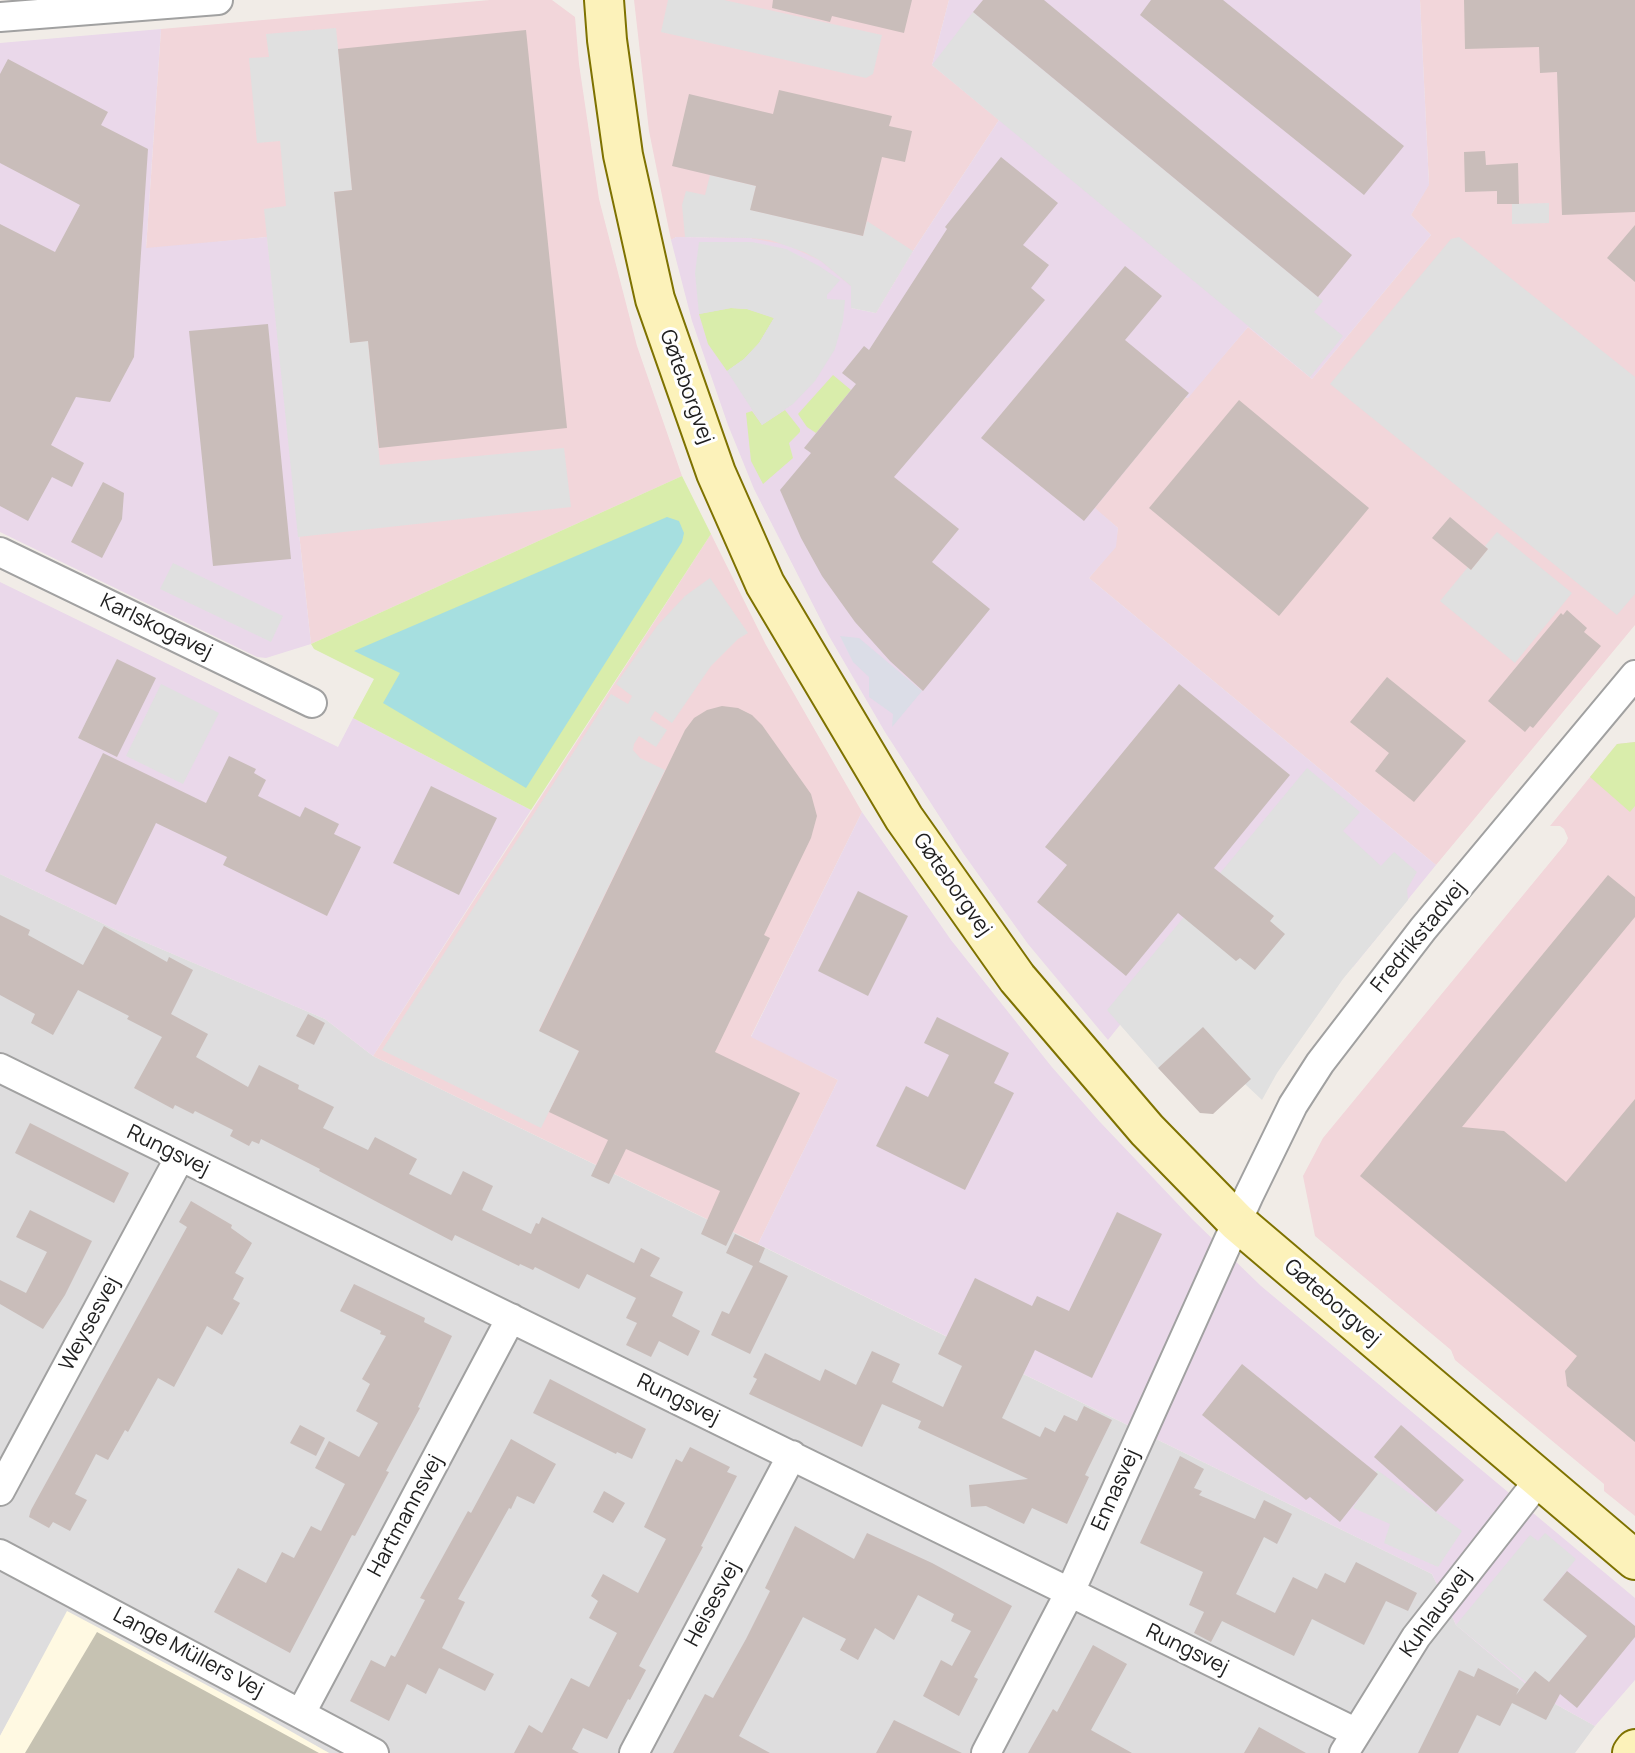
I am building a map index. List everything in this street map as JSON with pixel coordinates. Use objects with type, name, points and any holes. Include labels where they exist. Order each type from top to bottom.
[{"type":"street","points":[[0,17],[218,0]]},
{"type":"street","name":"Gøteborgvej","points":[[604,0],[623,155],[654,299],[716,473],[765,584],[904,818],[1017,978],[1139,1121],[1237,1222],[1635,1560]]},
{"type":"street","name":"Karlskogavej","points":[[0,552],[312,703]]},
{"type":"street","name":"Fredrikstadvej","points":[[1237,1222],[1293,1105],[1320,1063],[1423,929],[1633,683]]},
{"type":"street","name":"Rungsvej","points":[[0,1068],[1070,1592],[1350,1742]]},
{"type":"street","name":"Weysesvej","points":[[0,1491],[180,1157]]},
{"type":"street","name":"Ennasvej","points":[[986,1753],[1070,1592],[1237,1222]]},
{"type":"street","name":"Hartmannsvej","points":[[301,1713],[512,1318]]},
{"type":"street","name":"Heisesvej","points":[[634,1753],[792,1455]]},
{"type":"street","name":"Kuhlausvej","points":[[1350,1742],[1416,1637],[1539,1480]]},
{"type":"street","name":"Lange Müllers Vej","points":[[0,1554],[374,1753]]},
{"type":"shaded area","points":[[490,0],[552,0],[575,17],[579,64],[599,199],[637,346],[682,476],[311,644],[267,237],[146,249],[161,29]]},
{"type":"shaded area","points":[[634,0],[949,0],[932,65],[999,120],[913,251],[876,313],[750,238],[676,237],[671,240],[649,131]]},
{"type":"shaded area","points":[[668,0],[724,0],[882,35],[873,74],[866,78],[661,32]]},
{"type":"shaded area","points":[[949,0],[1420,0],[1429,185],[1411,215],[1431,235],[1312,379],[1248,327],[1188,398],[1185,397],[1095,508],[1118,528],[1116,547],[1089,578],[1436,865],[1353,967],[1240,874],[1108,1040],[1028,944],[963,853],[885,732],[829,636],[754,489],[728,425],[692,321],[671,240],[676,237],[750,238],[787,245],[821,261],[851,286],[851,308],[876,313],[913,251],[999,120],[932,65]]},
{"type":"shaded area","points":[[1420,0],[1635,0],[1635,625],[1436,865],[1089,578],[1115,547],[1118,528],[1094,508],[1248,327],[1312,379],[1431,235],[1411,215],[1429,184]]},
{"type":"shaded area","points":[[973,12],[1323,301],[1314,312],[1343,336],[1310,377],[932,65]]},
{"type":"shaded area","points":[[336,28],[352,190],[334,192],[350,342],[368,341],[380,465],[564,448],[571,507],[298,537],[264,209],[286,206],[280,141],[257,143],[249,58],[269,57],[266,34]]},
{"type":"shaded area","points":[[161,29],[146,248],[267,237],[311,644],[266,658],[257,657],[0,532],[0,43]]},
{"type":"shaded area","points":[[710,175],[756,186],[751,210],[863,236],[867,221],[913,251],[876,313],[851,308],[851,286],[821,261],[804,252],[770,240],[685,237],[682,205],[686,191],[705,195]]},
{"type":"shaded area","points":[[1549,203],[1549,223],[1512,224],[1512,204]]},
{"type":"shaded area","points":[[1459,237],[1635,377],[1635,594],[1617,615],[1330,384],[1451,239]]},
{"type":"shaded area","points":[[699,242],[752,242],[786,249],[840,280],[827,295],[827,299],[845,300],[843,321],[835,349],[815,381],[793,404],[762,425],[727,371],[744,359],[759,343],[774,318],[747,309],[731,308],[699,314],[695,273]]},
{"type":"shaded area","points":[[1497,532],[1572,593],[1515,663],[1440,601],[1468,567],[1471,570],[1488,549],[1485,546]]},
{"type":"shaded area","points":[[711,534],[766,645],[862,812],[751,1036],[838,1080],[758,1244],[373,1056]]},
{"type":"shaded area","points":[[173,563],[283,616],[271,642],[160,589]]},
{"type":"shaded area","points":[[710,578],[748,633],[738,639],[711,666],[672,723],[655,711],[650,719],[667,730],[656,747],[639,736],[634,744],[633,750],[640,758],[665,770],[539,1030],[579,1051],[541,1128],[382,1050],[611,694],[628,704],[632,696],[616,684],[657,626],[685,596]]},
{"type":"shaded area","points":[[0,582],[338,747],[353,718],[531,810],[373,1056],[325,1019],[112,928],[0,874]]},
{"type":"shaded area","points":[[840,636],[859,638],[922,691],[892,727],[893,714],[869,697],[869,677],[853,662]]},
{"type":"shaded area","points":[[161,684],[219,713],[183,784],[126,756]]},
{"type":"shaded area","points":[[1635,742],[1635,1516],[1604,1491],[1604,1484],[1455,1360],[1451,1350],[1315,1236],[1303,1176],[1323,1138],[1566,843],[1568,838],[1564,829],[1550,826],[1617,744]]},
{"type":"shaded area","points":[[1307,768],[1360,812],[1343,831],[1381,866],[1394,852],[1417,872],[1407,889],[1408,900],[1343,979],[1277,1073],[1262,1100],[1245,1084],[1203,1028],[1158,1068],[1107,1010]]},
{"type":"shaded area","points":[[862,812],[951,940],[1051,1066],[1192,1219],[1261,1286],[1635,1598],[1635,1680],[1595,1726],[1539,1695],[1456,1625],[1432,1574],[758,1244],[838,1080],[751,1037]]},
{"type":"shaded area","points":[[0,874],[112,928],[325,1019],[373,1056],[1432,1574],[1456,1625],[1539,1695],[1595,1726],[1575,1753],[329,1753],[68,1612],[0,1736]]},
{"type":"shaded area","points":[[1377,1470],[1462,1531],[1438,1567],[1384,1543],[1390,1524],[1353,1508]]},
{"type":"shaded area","points":[[1545,1533],[1576,1559],[1543,1600],[1587,1636],[1549,1682],[1526,1682],[1456,1625],[1530,1535],[1538,1541]]},
{"type":"shaded area","points":[[67,1611],[329,1753],[0,1753],[0,1736]]},
{"type":"shaded area","points":[[97,1632],[319,1753],[25,1753]]},
{"type":"green space","points":[[731,308],[747,309],[774,318],[759,343],[744,359],[727,371],[708,344],[699,314]]},
{"type":"green space","points":[[833,375],[851,390],[816,433],[807,427],[798,414]]},
{"type":"green space","points":[[785,410],[800,429],[789,443],[793,458],[763,484],[751,461],[746,413],[752,411],[762,425]]},
{"type":"green space","points":[[682,476],[711,534],[531,810],[353,718],[374,679],[314,649],[311,644]]},
{"type":"green space","points":[[1635,742],[1635,806],[1630,812],[1590,777],[1617,744]]},
{"type":"water","points":[[667,517],[679,521],[684,533],[682,542],[526,788],[383,703],[400,673],[354,651]]},
{"type":"building","points":[[773,0],[912,0],[904,33],[832,16],[830,22],[772,8]]},
{"type":"building","points":[[983,0],[1044,0],[1352,255],[1318,297],[973,12]]},
{"type":"building","points":[[1151,0],[1223,0],[1404,146],[1364,195],[1140,15]]},
{"type":"building","points":[[1464,0],[1635,0],[1635,212],[1562,215],[1557,72],[1540,73],[1539,47],[1465,49]]},
{"type":"building","points":[[526,30],[567,428],[379,448],[368,341],[350,343],[334,192],[352,190],[338,49]]},
{"type":"building","points":[[8,59],[108,112],[101,125],[148,149],[134,357],[110,402],[76,397],[51,445],[84,463],[72,487],[52,477],[28,521],[0,506],[0,224],[55,252],[80,205],[0,163],[0,74]]},
{"type":"building","points":[[779,90],[892,116],[889,126],[912,131],[905,162],[882,157],[863,236],[750,210],[756,186],[672,166],[689,94],[773,114]]},
{"type":"building","points":[[1485,151],[1486,165],[1518,163],[1519,204],[1497,204],[1497,191],[1465,192],[1464,152]]},
{"type":"building","points":[[1001,157],[1058,203],[1023,245],[1049,265],[1031,288],[1045,300],[894,477],[959,529],[932,562],[990,609],[923,691],[890,661],[855,622],[822,576],[801,538],[780,490],[811,453],[804,448],[856,384],[842,373],[864,346],[869,350],[947,229],[945,227]]},
{"type":"building","points":[[1635,225],[1635,282],[1607,258]]},
{"type":"building","points":[[1125,266],[1162,296],[1125,340],[1189,393],[1084,521],[981,438]]},
{"type":"building","points":[[268,324],[291,559],[213,566],[189,331]]},
{"type":"building","points":[[1239,400],[1369,508],[1279,616],[1149,508]]},
{"type":"building","points":[[103,482],[124,493],[122,519],[102,558],[71,542]]},
{"type":"building","points":[[1450,517],[1488,549],[1471,570],[1432,538]]},
{"type":"building","points":[[1567,610],[1587,628],[1584,632],[1601,646],[1533,728],[1530,726],[1525,732],[1488,701],[1561,613],[1563,615]]},
{"type":"building","points":[[117,659],[156,678],[117,757],[78,738]]},
{"type":"building","points":[[1387,677],[1466,741],[1414,802],[1375,771],[1389,753],[1350,722]]},
{"type":"building","points":[[1179,684],[1290,775],[1214,868],[1274,916],[1270,921],[1285,934],[1255,970],[1240,958],[1236,961],[1178,913],[1126,976],[1037,902],[1067,865],[1045,847]]},
{"type":"building","points":[[722,706],[738,708],[752,715],[762,725],[811,794],[817,816],[811,838],[764,935],[770,938],[715,1052],[800,1093],[726,1246],[701,1234],[720,1191],[626,1149],[609,1184],[591,1176],[608,1140],[549,1112],[579,1051],[539,1031],[685,730],[694,718],[707,710]]},
{"type":"building","points":[[103,753],[206,803],[229,756],[256,769],[254,773],[266,780],[258,796],[300,817],[305,807],[339,824],[334,834],[361,847],[327,916],[223,865],[227,857],[156,823],[116,905],[45,871]]},
{"type":"building","points":[[431,786],[497,818],[459,895],[393,863]]},
{"type":"building","points":[[1608,875],[1635,897],[1635,917],[1462,1127],[1504,1131],[1566,1182],[1635,1099],[1635,1442],[1567,1386],[1565,1371],[1577,1356],[1360,1176]]},
{"type":"building","points":[[858,891],[908,916],[868,996],[818,971]]},
{"type":"building","points":[[0,915],[30,930],[28,935],[83,965],[104,926],[167,962],[169,957],[193,970],[171,1014],[208,1034],[196,1057],[248,1087],[259,1065],[299,1085],[298,1089],[334,1107],[323,1128],[368,1150],[375,1137],[417,1159],[409,1174],[451,1195],[463,1171],[493,1186],[482,1210],[531,1234],[542,1217],[634,1263],[641,1248],[660,1258],[650,1276],[683,1292],[672,1316],[700,1331],[688,1356],[659,1341],[651,1357],[626,1345],[637,1323],[626,1318],[636,1298],[587,1274],[579,1289],[535,1267],[533,1270],[520,1264],[519,1266],[455,1235],[452,1241],[261,1139],[259,1144],[252,1141],[249,1146],[230,1136],[233,1130],[195,1111],[193,1114],[175,1105],[173,1109],[134,1088],[162,1037],[127,1019],[129,1016],[78,990],[53,1035],[31,1023],[35,1014],[0,995]]},
{"type":"building","points":[[308,1014],[325,1023],[314,1045],[296,1036]]},
{"type":"building","points":[[937,1017],[1009,1053],[994,1083],[1014,1093],[965,1190],[876,1146],[906,1086],[928,1097],[949,1055],[924,1043]]},
{"type":"building","points":[[1203,1027],[1251,1079],[1213,1114],[1200,1113],[1158,1068]]},
{"type":"building","points":[[30,1123],[129,1173],[114,1203],[15,1153]]},
{"type":"building","points":[[191,1201],[232,1225],[231,1228],[252,1243],[235,1273],[244,1278],[233,1299],[240,1303],[222,1335],[207,1326],[174,1387],[158,1378],[128,1432],[125,1430],[108,1460],[96,1454],[75,1494],[87,1500],[70,1531],[53,1522],[49,1528],[29,1517],[31,1510],[187,1227],[179,1222]]},
{"type":"building","points":[[30,1210],[92,1241],[65,1295],[43,1329],[0,1304],[0,1280],[26,1293],[47,1252],[16,1237]]},
{"type":"building","points":[[1117,1212],[1162,1234],[1092,1378],[1035,1350],[1002,1418],[1040,1437],[1045,1427],[1055,1432],[1064,1415],[1077,1421],[1084,1406],[1112,1420],[1085,1475],[1089,1477],[1067,1524],[1032,1508],[1024,1524],[986,1506],[971,1507],[969,1485],[1028,1479],[918,1428],[921,1421],[882,1404],[862,1447],[749,1394],[757,1379],[753,1377],[765,1353],[820,1381],[825,1369],[856,1385],[872,1351],[900,1364],[892,1382],[943,1407],[962,1366],[938,1354],[975,1278],[1032,1306],[1037,1296],[1069,1311]]},
{"type":"building","points":[[735,1234],[765,1248],[759,1262],[788,1276],[750,1354],[711,1335],[722,1311],[729,1314],[753,1266],[726,1253]]},
{"type":"building","points":[[354,1284],[425,1318],[424,1322],[452,1336],[418,1407],[420,1408],[386,1471],[389,1472],[355,1536],[352,1535],[290,1653],[214,1612],[238,1568],[266,1583],[282,1552],[294,1558],[311,1526],[321,1531],[345,1484],[315,1468],[329,1441],[359,1457],[378,1423],[356,1411],[370,1384],[362,1379],[386,1336],[340,1311]]},
{"type":"building","points":[[1242,1364],[1378,1474],[1340,1522],[1310,1497],[1306,1500],[1202,1415]]},
{"type":"building","points":[[550,1379],[646,1429],[632,1459],[617,1452],[616,1454],[533,1413]]},
{"type":"building","points":[[300,1425],[325,1438],[316,1456],[290,1443]]},
{"type":"building","points":[[1401,1425],[1464,1480],[1436,1512],[1374,1457]]},
{"type":"building","points":[[511,1439],[556,1464],[534,1504],[517,1496],[511,1509],[509,1508],[458,1599],[465,1602],[442,1648],[494,1674],[485,1691],[439,1668],[426,1694],[407,1684],[389,1721],[350,1701],[371,1660],[385,1667],[391,1655],[395,1657],[425,1600],[420,1598]]},
{"type":"building","points":[[690,1447],[730,1467],[727,1472],[737,1476],[701,1546],[703,1547],[639,1666],[646,1670],[630,1700],[628,1699],[607,1739],[583,1728],[572,1749],[579,1753],[514,1753],[529,1725],[542,1733],[571,1678],[589,1687],[617,1633],[589,1618],[598,1601],[591,1596],[603,1574],[638,1593],[666,1539],[644,1527],[676,1459],[682,1462]]},
{"type":"building","points":[[1180,1456],[1204,1469],[1194,1488],[1202,1491],[1199,1495],[1255,1519],[1264,1500],[1292,1514],[1277,1544],[1264,1537],[1236,1594],[1275,1613],[1293,1577],[1317,1589],[1325,1573],[1345,1583],[1356,1562],[1417,1593],[1408,1611],[1386,1601],[1364,1645],[1312,1619],[1294,1656],[1222,1621],[1211,1642],[1194,1633],[1204,1612],[1189,1605],[1203,1572],[1140,1543]]},
{"type":"building","points":[[604,1491],[625,1503],[613,1523],[593,1512]]},
{"type":"building","points":[[795,1526],[854,1559],[867,1533],[932,1563],[1012,1606],[974,1677],[978,1679],[959,1716],[923,1696],[941,1660],[952,1666],[971,1631],[951,1621],[954,1614],[918,1595],[894,1640],[875,1628],[858,1660],[840,1650],[846,1639],[803,1617],[739,1736],[770,1753],[673,1753],[705,1694],[713,1698],[746,1639],[770,1591],[765,1588]]},
{"type":"building","points":[[1567,1571],[1635,1626],[1635,1637],[1577,1708],[1560,1694],[1546,1720],[1512,1703],[1500,1726],[1477,1715],[1458,1753],[1418,1753],[1459,1670],[1474,1677],[1478,1668],[1519,1689],[1516,1695],[1535,1671],[1549,1682],[1587,1636],[1543,1600]]},
{"type":"building","points":[[1093,1645],[1127,1664],[1091,1730],[1132,1753],[1028,1753],[1053,1709],[1057,1712]]},
{"type":"building","points":[[894,1720],[962,1753],[876,1753]]},
{"type":"building","points":[[1259,1727],[1306,1753],[1244,1753]]}]
